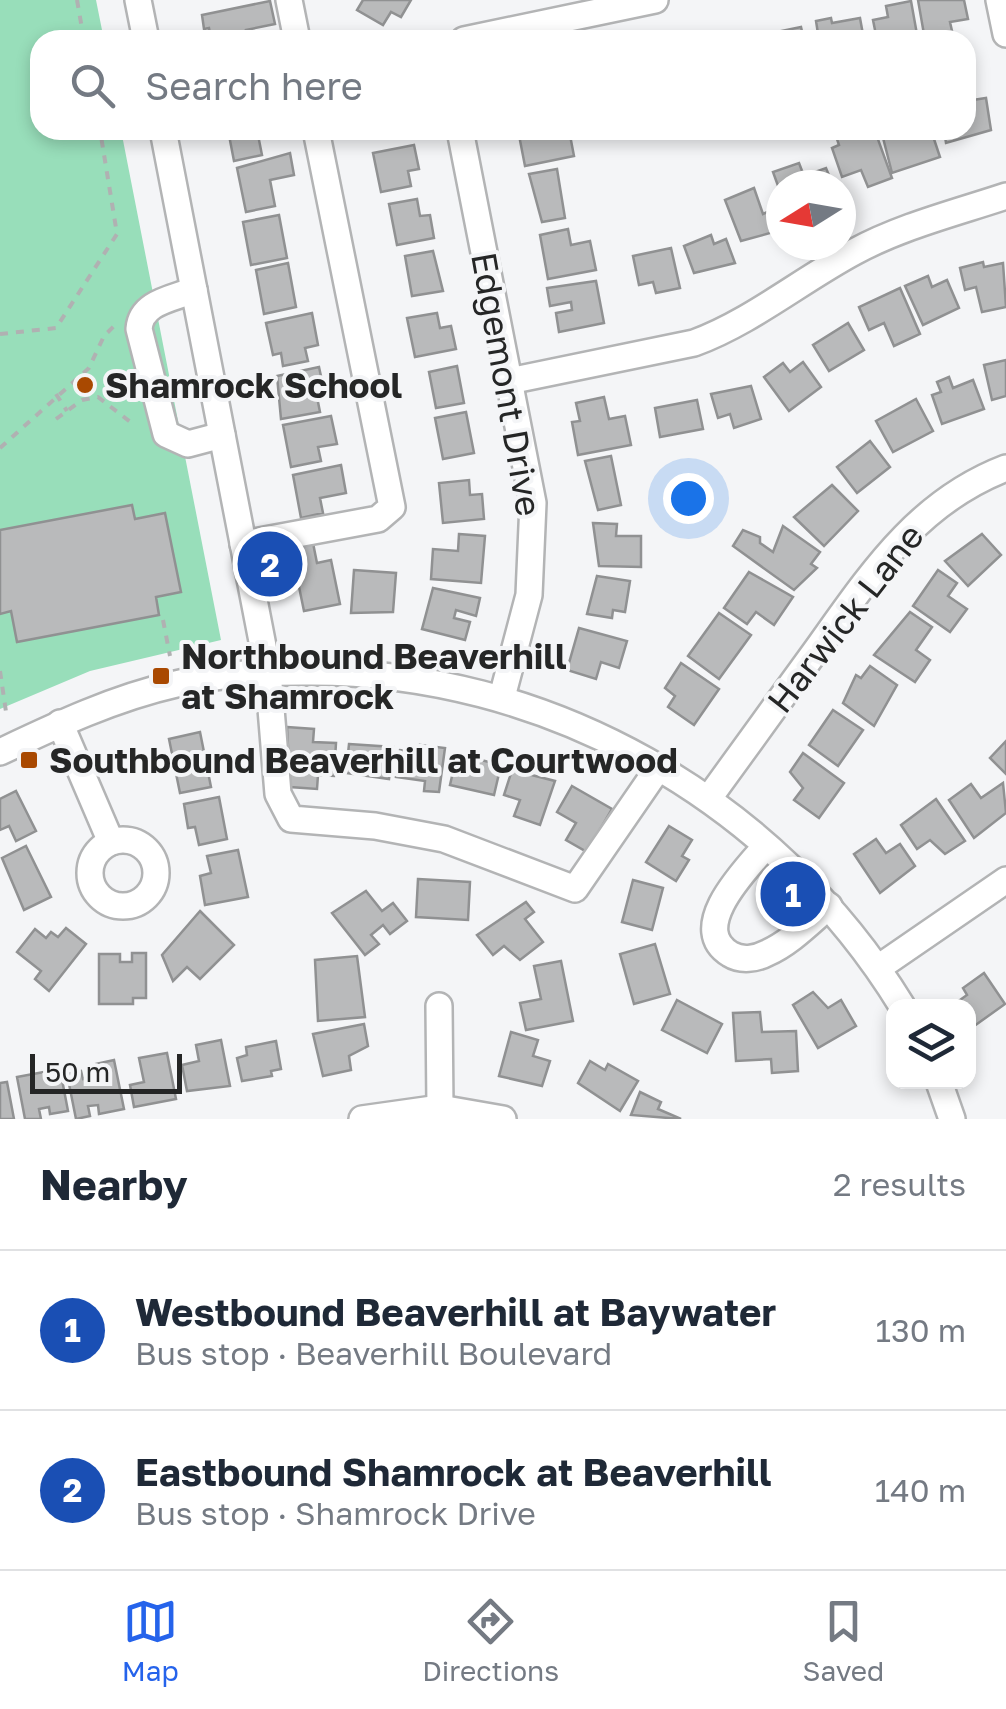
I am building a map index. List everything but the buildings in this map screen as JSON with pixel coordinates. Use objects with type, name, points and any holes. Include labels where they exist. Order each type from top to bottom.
[{"type":"street","points":[[138,0],[144,30]]},
{"type":"street","points":[[289,0],[295,30]]},
{"type":"street","points":[[512,30],[655,0]]},
{"type":"street","points":[[1000,0],[1006,34]]},
{"type":"street","points":[[166,140],[268,672],[278,794],[290,820],[375,826],[444,839],[576,889],[659,767]]},
{"type":"street","points":[[243,544],[378,520],[392,507],[318,140]]},
{"type":"street","name":"Edgemont Drive","points":[[462,140],[533,503],[534,551],[529,596],[502,697]]},
{"type":"street","points":[[510,380],[708,338],[860,249],[935,218],[1006,196]]},
{"type":"street","points":[[194,290],[148,308],[140,317],[159,420],[166,434],[188,444],[222,435]]},
{"type":"street","name":"Harwick Lane","points":[[709,798],[890,548],[930,510],[974,480],[1006,468]]},
{"type":"street","points":[[0,752],[60,723],[178,683],[268,672],[350,672],[425,680],[502,697],[627,748],[709,798],[829,906],[898,999]]},
{"type":"street","points":[[60,723],[111,842]]},
{"type":"street","points":[[766,846],[720,907],[714,927],[718,944],[733,956],[748,959],[768,953],[829,906]]},
{"type":"street","points":[[878,968],[1006,880]]},
{"type":"street","points":[[439,1006],[440,1108]]},
{"type":"street","points":[[941,1089],[952,1119]]},
{"type":"street","points":[[362,1119],[440,1108],[503,1119]]},
{"type":"path","points":[[77,0],[82,30]]},
{"type":"path","points":[[0,334],[56,328],[112,248],[116,218],[102,140]]},
{"type":"path","points":[[0,448],[89,368],[104,336],[120,319],[140,317]]},
{"type":"path","points":[[56,394],[67,411]]},
{"type":"path","points":[[56,419],[98,398],[133,424]]},
{"type":"path","points":[[163,620],[170,656]]},
{"type":"path","points":[[0,671],[6,712]]},
{"type":"green space","name":"Shamrock School","points":[[0,0],[96,0],[102,30],[30,30],[30,140],[123,140],[221,640],[90,671],[0,709]]},
{"type":"place","name":"Shamrock School","points":[[85,385]]},
{"type":"place","name":"Eastbound Shamrock at Beaverhill","points":[[270,564]]},
{"type":"place","name":"Northbound Beaverhill at Shamrock","points":[[161,676]]},
{"type":"place","name":"Southbound Beaverhill at Courtwood","points":[[29,760]]},
{"type":"place","name":"Westbound Beaverhill at Baywater","points":[[793,894]]}]
